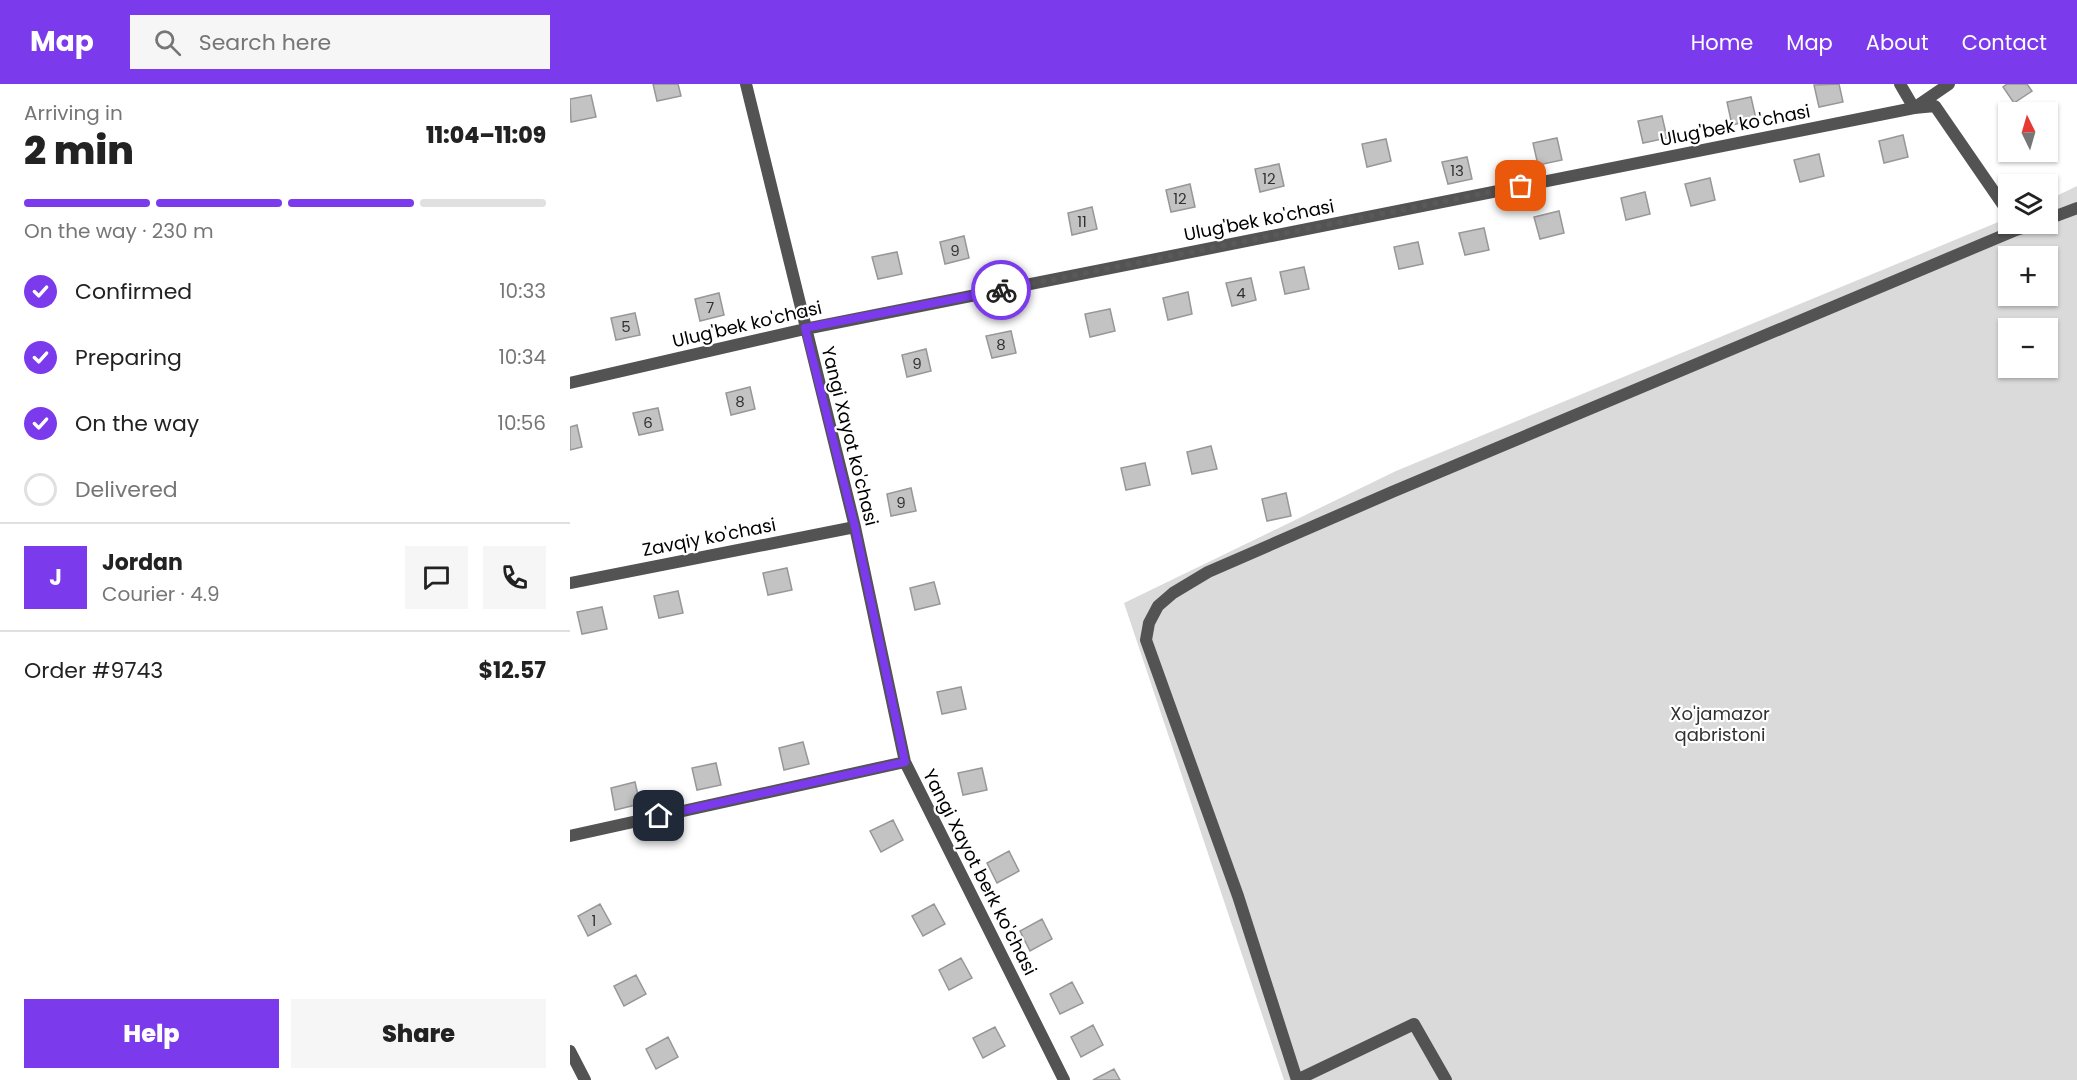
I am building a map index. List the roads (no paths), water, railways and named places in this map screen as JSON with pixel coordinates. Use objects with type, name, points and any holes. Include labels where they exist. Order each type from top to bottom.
[{"type":"street","name":"Yangi Xayot ko'chasi","points":[[746,84],[855,527],[905,762]]},
{"type":"street","points":[[1900,84],[1914,108],[1935,106],[1998,197]]},
{"type":"street","name":"Ulug'bek ko'chasi","points":[[570,383],[805,328],[1914,108],[1949,84]]},
{"type":"street","points":[[2058,215],[2077,208]]},
{"type":"street","points":[[1446,1080],[1414,1024],[1297,1080],[1238,896],[1146,640],[1149,623],[1158,606],[1173,593],[1208,572],[1999,234]]},
{"type":"street","name":"Zavqiy ko'chasi","points":[[570,583],[855,527]]},
{"type":"street","name":"Yangi Xayot berk ko'chasi","points":[[570,836],[905,762],[1064,1080]]},
{"type":"street","points":[[570,1051],[585,1080]]},
{"type":"park label","name":"Xo'jamazor qabristoni","points":[[1720,723]]}]
